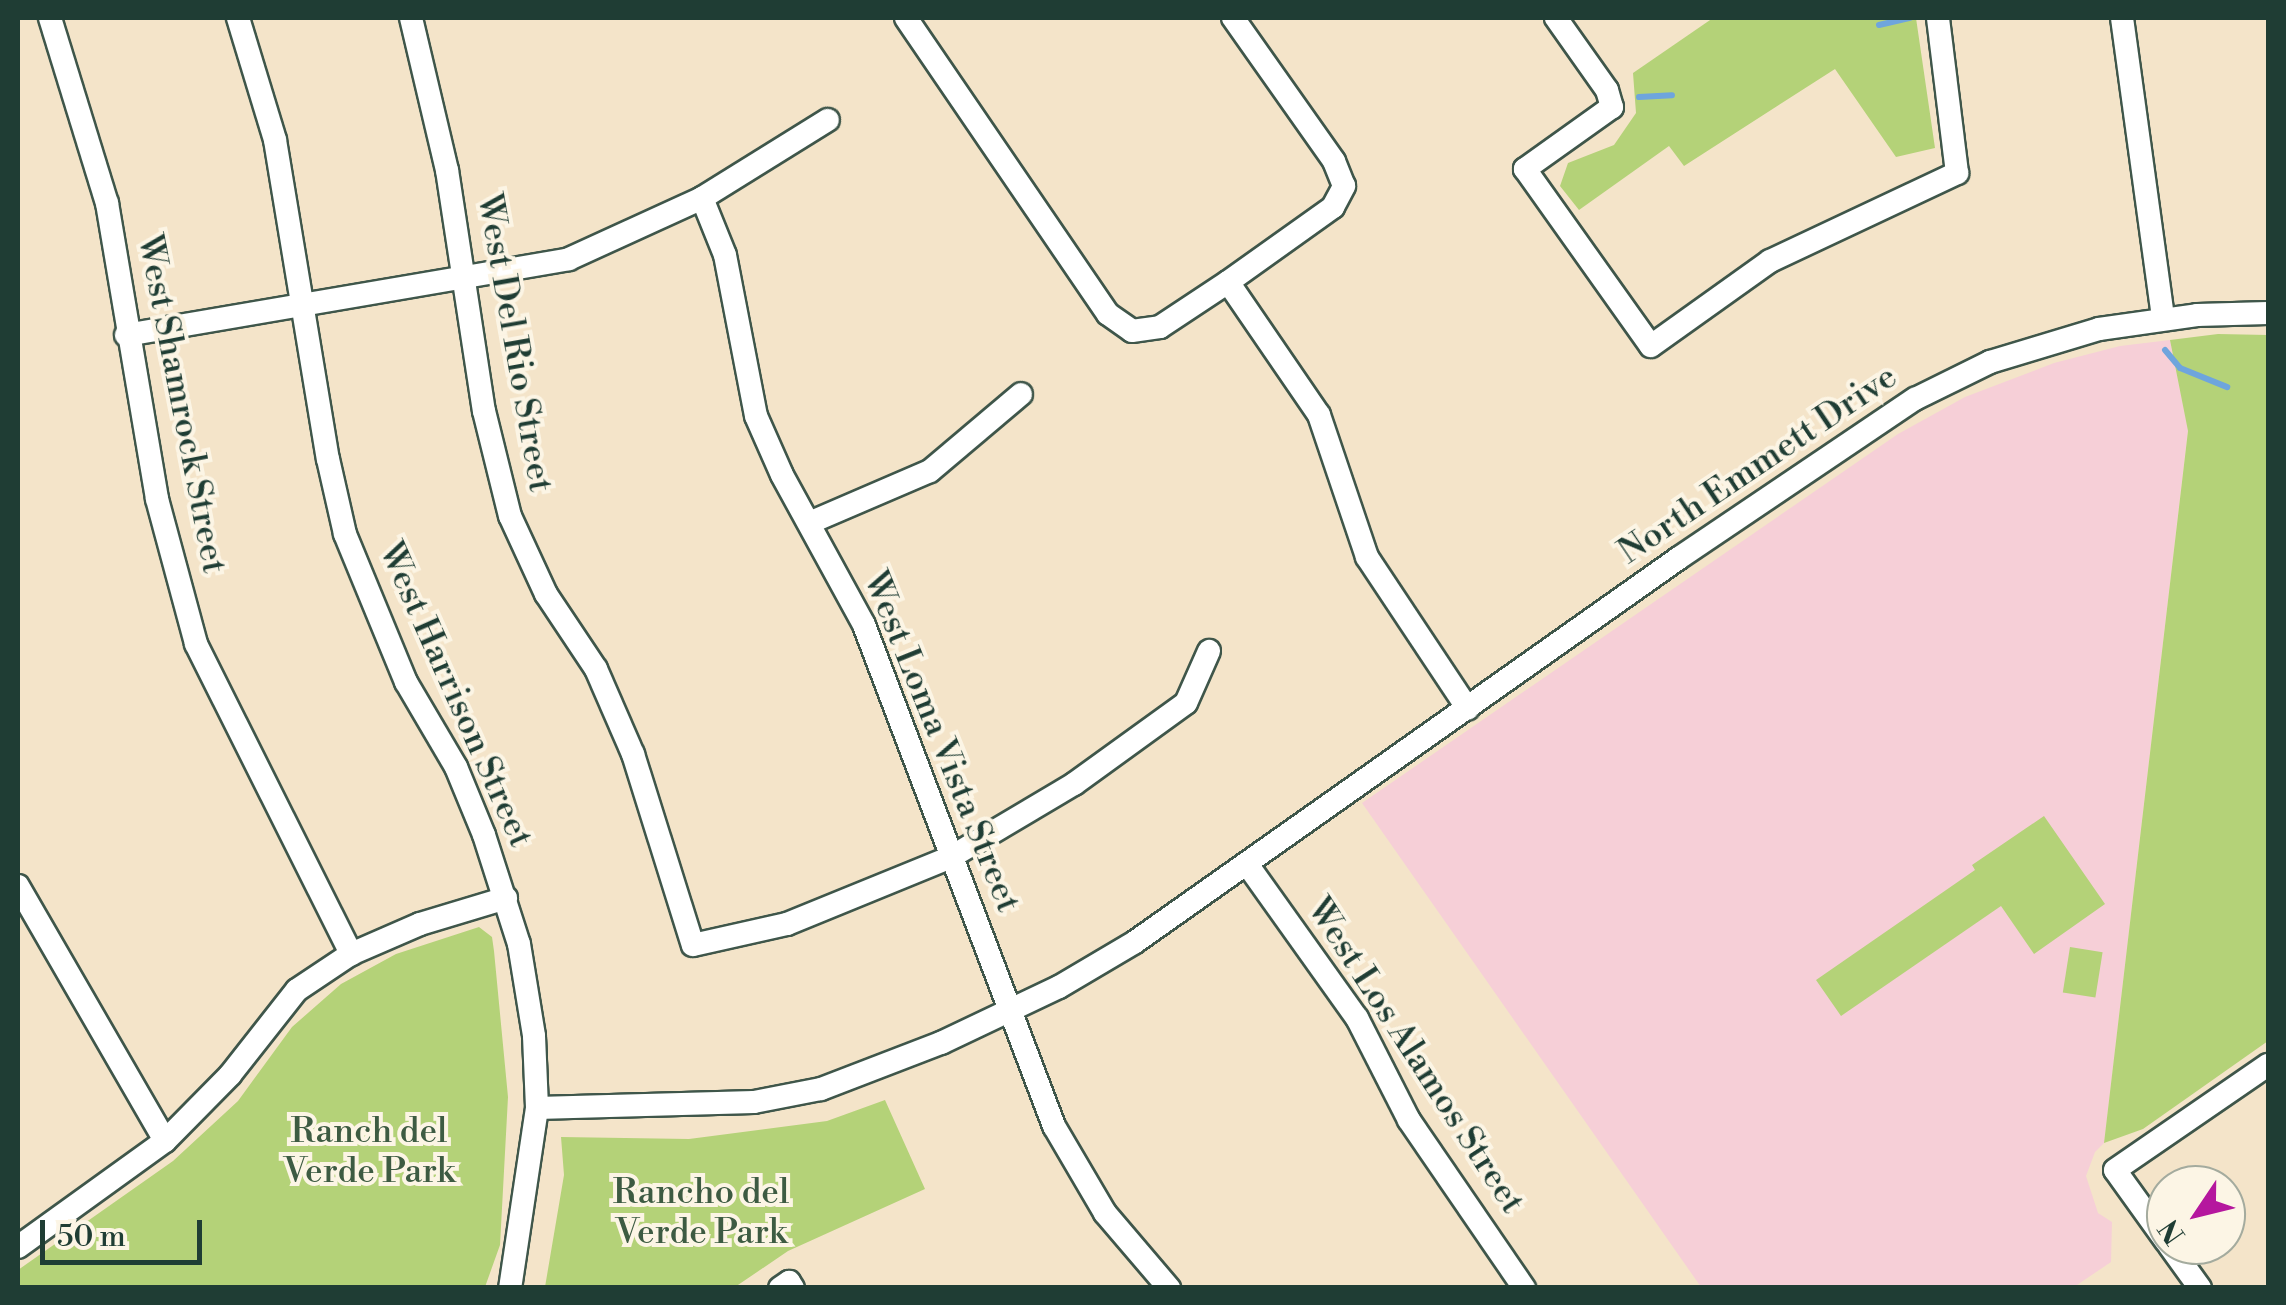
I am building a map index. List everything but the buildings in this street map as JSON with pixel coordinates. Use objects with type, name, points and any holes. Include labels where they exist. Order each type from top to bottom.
[{"type":"street","name":"West Shamrock Street","points":[[50,18],[107,203],[126,335],[157,499],[196,644],[351,954]]},
{"type":"street","name":"West Harrison Street","points":[[238,18],[275,140],[328,460],[345,534],[406,682],[456,767],[506,898],[529,994],[537,1108],[510,1288]]},
{"type":"street","name":"West Del Rio Street","points":[[411,18],[439,132],[484,411],[510,516],[546,594],[596,670],[633,754],[693,946],[787,924],[952,857]]},
{"type":"street","points":[[906,18],[1108,314],[1132,331],[1160,328],[1228,282],[1332,206],[1344,186],[1334,161],[1234,18]]},
{"type":"street","points":[[1556,18],[1606,90],[1612,107],[1526,170],[1651,346],[1770,261],[1957,173],[1938,18]]},
{"type":"street","points":[[2122,18],[2163,318]]},
{"type":"street","points":[[126,335],[569,259],[702,198],[828,120]]},
{"type":"street","name":"West Loma Vista Street","points":[[702,198],[726,255],[756,416],[782,474],[864,625],[1054,1126],[1105,1213],[1170,1288]]},
{"type":"street","points":[[1228,282],[1319,414],[1368,557],[1468,709]]},
{"type":"street","name":"North Emmett Drive","points":[[537,1108],[688,1106],[787,1096],[881,1069],[1010,1012],[1098,966],[1836,449],[1916,399],[2026,350],[2099,329],[2163,318],[2268,314]]},
{"type":"street","points":[[809,523],[930,470],[1021,394]]},
{"type":"street","points":[[952,857],[1074,784],[1186,703],[1208,651]]},
{"type":"street","name":"West Los Alamos Street","points":[[1246,864],[1357,1018],[1410,1120],[1524,1288]]},
{"type":"street","points":[[18,886],[25,923],[166,1141]]},
{"type":"street","points":[[18,1247],[166,1141],[230,1075],[297,990],[351,954],[420,924],[506,898]]},
{"type":"street","points":[[2146,1214],[2115,1170],[2268,1065]]},
{"type":"street","points":[[2183,1265],[2200,1288]]},
{"type":"shaded area","points":[[2170,340],[2188,430],[2104,1143],[2095,1152],[2086,1176],[2098,1213],[2112,1222],[2111,1262],[2074,1287],[1701,1287],[1362,803],[1898,434],[1965,397],[2054,363],[2120,346]]},
{"type":"green space","points":[[1713,18],[1916,18],[1935,148],[1896,157],[1835,69],[1684,166],[1669,146],[1579,210],[1560,186],[1568,163],[1614,145],[1636,113],[1633,73]]},
{"type":"green space","points":[[2218,334],[2268,335],[2268,1041],[2143,1129],[2104,1143],[2188,431],[2170,340]]},
{"type":"green space","points":[[2044,816],[2105,904],[2034,954],[2001,906],[1841,1016],[1816,980],[1975,870],[1972,865]]},
{"type":"green space","name":"Ranch del Verde Park","points":[[479,927],[492,937],[508,1097],[500,1245],[485,1287],[18,1287],[18,1270],[173,1161],[238,1101],[292,1027],[341,984],[396,954]]},
{"type":"green space","points":[[2070,947],[2103,952],[2095,998],[2063,992]]},
{"type":"green space","name":"Rancho del Verde Park","points":[[885,1100],[925,1189],[788,1251],[735,1287],[545,1287],[564,1175],[561,1137],[689,1139],[827,1121]]},
{"type":"waterway","points":[[1879,25],[1910,18]]},
{"type":"waterway","points":[[1639,97],[1672,95]]},
{"type":"waterway","points":[[2165,350],[2180,368],[2227,387]]}]
